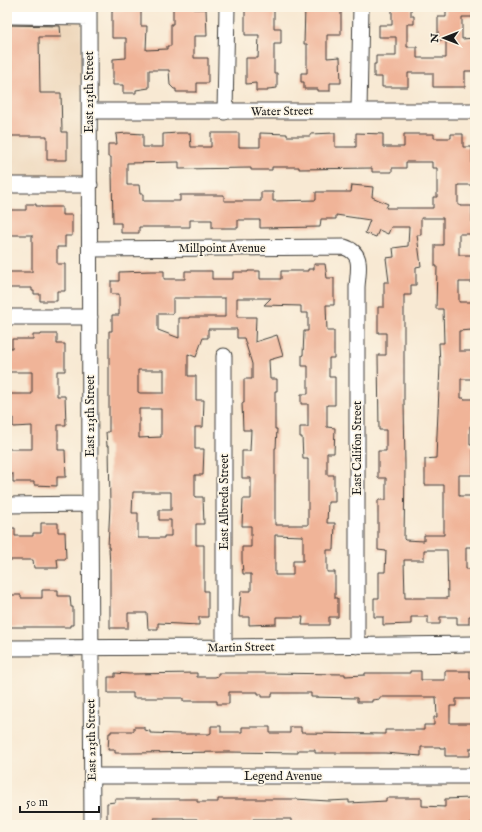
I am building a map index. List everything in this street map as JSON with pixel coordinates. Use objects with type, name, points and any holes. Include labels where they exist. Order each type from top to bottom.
[{"type":"street","points":[[225,112],[227,7]]},
{"type":"street","points":[[359,110],[361,7]]},
{"type":"street","points":[[7,16],[89,12]]},
{"type":"street","name":"East 213th Street","points":[[89,12],[90,647],[92,825]]},
{"type":"street","name":"Water Street","points":[[90,111],[475,111]]},
{"type":"street","points":[[7,185],[90,185]]},
{"type":"street","name":"Millpoint Avenue","points":[[90,249],[335,247],[353,251]]},
{"type":"street","name":"East Califon Street","points":[[353,251],[357,256],[358,263],[358,646]]},
{"type":"street","points":[[7,317],[90,317]]},
{"type":"street","name":"East Albreda Street","points":[[224,356],[224,647]]},
{"type":"street","points":[[7,505],[90,504]]},
{"type":"street","name":"Martin Street","points":[[7,648],[475,644]]},
{"type":"street","name":"Legend Avenue","points":[[92,776],[475,776]]},
{"type":"shaded area","points":[[7,7],[81,7],[81,109],[88,184],[7,183]]},
{"type":"building","points":[[126,7],[141,7],[141,26],[147,26],[146,50],[167,49],[167,46],[171,46],[173,7],[194,7],[194,9],[206,9],[207,36],[194,36],[194,58],[208,58],[208,83],[197,83],[197,92],[176,92],[176,89],[170,85],[169,70],[149,70],[149,88],[136,90],[136,93],[123,93],[123,85],[113,85],[113,59],[126,58],[126,38],[112,38],[112,10],[126,10]]},
{"type":"building","points":[[274,7],[274,28],[281,28],[281,44],[274,44],[274,73],[277,73],[277,88],[268,89],[268,91],[256,91],[256,83],[246,84],[246,58],[258,58],[259,35],[245,35],[245,8]]},
{"type":"building","points":[[305,7],[341,8],[341,35],[327,35],[327,58],[340,57],[341,83],[330,83],[330,91],[304,89],[304,82],[301,82],[301,73],[307,73],[307,44],[304,44]]},
{"type":"building","points":[[392,7],[411,7],[411,16],[414,16],[414,24],[407,24],[407,47],[417,47],[417,58],[446,58],[446,40],[438,40],[438,17],[446,17],[446,7],[475,7],[475,17],[462,17],[462,39],[475,38],[474,71],[465,71],[465,87],[433,87],[433,73],[408,73],[408,87],[382,87],[382,77],[374,77],[374,64],[376,64],[376,56],[396,56],[396,37],[379,37],[379,25],[392,25]]},
{"type":"building","points":[[7,25],[60,26],[61,37],[39,37],[40,93],[61,93],[62,132],[67,132],[67,160],[47,160],[47,136],[7,136]]},
{"type":"building","points":[[190,133],[191,147],[211,147],[211,133],[239,133],[239,147],[260,147],[260,133],[287,134],[287,136],[310,136],[310,134],[335,133],[335,147],[356,147],[356,133],[383,134],[383,147],[404,147],[404,134],[434,134],[434,138],[451,138],[451,134],[463,134],[463,147],[472,147],[472,185],[458,185],[458,205],[472,206],[473,234],[459,234],[459,255],[472,255],[472,282],[459,282],[459,302],[472,302],[472,330],[459,331],[459,351],[472,351],[473,366],[473,379],[461,379],[461,398],[473,399],[472,426],[470,426],[470,445],[473,445],[473,475],[459,475],[459,496],[473,496],[474,547],[466,547],[466,569],[473,569],[475,616],[469,616],[469,624],[457,624],[457,617],[440,617],[440,624],[428,624],[428,617],[411,617],[411,624],[383,625],[383,617],[374,617],[374,598],[379,598],[379,572],[385,572],[386,551],[378,550],[378,500],[386,500],[386,478],[378,478],[378,451],[386,451],[386,430],[379,430],[378,355],[386,355],[386,333],[378,333],[378,307],[384,307],[384,282],[389,282],[386,258],[394,257],[393,248],[408,246],[409,227],[391,227],[388,234],[379,230],[376,237],[365,233],[370,220],[336,215],[336,219],[321,219],[320,227],[260,228],[260,220],[238,220],[238,228],[212,228],[212,220],[190,220],[190,227],[139,227],[139,233],[121,233],[121,223],[113,223],[111,157],[108,157],[108,144],[117,144],[116,134],[143,134],[143,147],[163,147],[163,134]],"holes":[[[179,162],[179,169],[251,168],[251,170],[272,170],[272,167],[299,167],[299,169],[372,168],[372,172],[392,172],[392,168],[406,168],[406,162],[432,162],[432,168],[437,168],[437,197],[433,197],[433,208],[386,208],[388,204],[372,197],[373,187],[352,185],[351,192],[316,192],[316,200],[273,201],[273,192],[261,192],[261,201],[224,201],[224,195],[180,195],[180,201],[143,201],[143,194],[140,194],[139,185],[127,185],[127,163]],[[421,218],[443,218],[443,245],[435,245],[435,266],[437,266],[436,309],[443,309],[444,343],[439,343],[440,365],[436,458],[425,459],[425,485],[444,485],[444,535],[424,535],[424,541],[404,539],[404,295],[411,295],[411,285],[416,285],[416,267],[421,266],[417,235],[421,235]],[[424,550],[447,550],[448,598],[405,598],[404,560],[424,560]]]},
{"type":"building","points":[[26,204],[36,204],[36,206],[41,207],[62,207],[62,215],[72,215],[72,236],[65,236],[65,247],[57,247],[57,264],[65,264],[65,291],[57,291],[57,301],[40,301],[40,294],[34,294],[32,288],[7,288],[7,272],[32,272],[32,235],[7,235],[7,210],[26,210]]},
{"type":"building","points":[[314,264],[325,264],[327,278],[334,278],[334,305],[326,305],[327,331],[334,331],[334,358],[329,358],[329,377],[335,377],[335,405],[327,405],[327,427],[335,428],[334,453],[327,453],[327,475],[334,475],[335,502],[328,502],[327,523],[335,523],[334,550],[327,550],[327,572],[335,572],[335,598],[338,598],[338,617],[329,617],[329,625],[302,625],[303,617],[276,617],[276,624],[249,625],[249,617],[239,617],[241,591],[251,591],[251,574],[243,574],[242,547],[251,547],[251,526],[242,526],[243,499],[251,499],[251,478],[242,478],[242,451],[250,451],[251,430],[243,430],[242,403],[244,403],[244,379],[252,379],[252,364],[244,338],[237,338],[237,329],[208,329],[208,338],[203,338],[196,357],[188,354],[188,376],[196,376],[196,400],[204,400],[203,427],[195,427],[195,449],[204,449],[203,475],[195,475],[195,497],[203,497],[204,524],[196,524],[196,545],[204,545],[204,591],[208,591],[208,617],[199,617],[199,625],[158,623],[158,629],[148,629],[147,613],[128,613],[128,628],[110,628],[110,567],[108,547],[110,506],[109,446],[107,446],[106,432],[109,432],[109,331],[112,331],[112,315],[119,315],[119,294],[111,294],[111,281],[119,281],[119,272],[164,271],[164,279],[185,279],[185,271],[212,271],[212,279],[233,279],[233,272],[260,271],[260,279],[281,279],[281,271],[308,271],[308,269],[314,269]],"holes":[[[173,298],[225,298],[225,317],[179,318],[179,338],[158,330],[158,314],[173,314]],[[237,298],[271,298],[264,305],[301,306],[301,313],[308,313],[308,331],[304,331],[302,355],[302,366],[308,366],[308,394],[301,394],[301,404],[308,404],[308,427],[300,427],[303,459],[308,459],[308,525],[275,525],[275,448],[277,429],[275,429],[275,391],[277,391],[277,379],[270,379],[269,360],[283,356],[277,335],[255,342],[256,317],[237,317]],[[138,370],[164,370],[164,393],[138,392]],[[139,409],[161,409],[161,437],[139,438]],[[133,492],[171,492],[171,510],[159,510],[159,520],[171,520],[171,536],[164,536],[164,538],[138,538],[138,513],[132,513]],[[275,535],[303,536],[303,561],[293,561],[293,575],[275,575]]]},
{"type":"building","points":[[57,334],[57,344],[65,344],[65,371],[57,371],[57,396],[65,396],[66,425],[58,425],[58,450],[65,450],[66,477],[57,477],[57,486],[34,485],[34,482],[13,482],[13,474],[7,474],[7,449],[32,449],[32,426],[13,427],[13,418],[7,418],[7,394],[32,394],[32,372],[7,372],[7,348],[12,348],[12,339],[33,339],[33,335]]},
{"type":"building","points":[[41,523],[58,523],[58,532],[65,532],[66,559],[57,559],[58,568],[34,568],[33,560],[7,560],[7,528],[15,528],[15,536],[33,536],[33,533],[41,533]]},
{"type":"building","points":[[42,590],[58,590],[58,596],[70,596],[71,607],[73,607],[73,625],[70,625],[70,627],[7,627],[8,598],[10,598],[10,595],[21,595],[21,598],[42,598]]},
{"type":"building","points":[[410,671],[421,671],[421,680],[445,680],[445,671],[470,671],[470,679],[474,679],[475,681],[475,699],[456,699],[456,706],[450,706],[450,723],[475,723],[475,746],[470,748],[470,756],[445,756],[445,748],[440,747],[421,747],[421,756],[385,753],[315,753],[315,750],[298,750],[298,753],[115,753],[115,750],[108,750],[109,733],[111,733],[111,731],[134,731],[134,727],[144,727],[144,730],[150,731],[150,733],[179,734],[209,734],[211,733],[211,726],[221,726],[221,732],[242,732],[242,727],[270,727],[270,733],[290,733],[290,727],[301,727],[301,732],[305,733],[385,734],[385,730],[424,730],[424,725],[434,725],[434,717],[437,717],[436,697],[380,697],[380,699],[372,700],[372,702],[357,702],[357,698],[311,697],[311,693],[272,693],[272,697],[262,697],[262,694],[258,694],[258,692],[229,692],[229,704],[217,704],[217,701],[183,701],[183,698],[133,698],[133,693],[108,693],[108,677],[115,677],[115,673],[197,673],[197,677],[215,677],[218,676],[218,673],[345,674],[345,676],[365,675],[365,673],[410,673]]},
{"type":"building","points":[[386,798],[422,798],[422,806],[445,807],[445,799],[471,798],[471,807],[475,807],[475,824],[343,825],[343,821],[291,823],[291,819],[253,819],[253,823],[209,825],[209,822],[197,822],[197,819],[154,818],[153,824],[111,825],[111,820],[107,820],[107,803],[115,802],[115,799],[197,799],[197,802],[218,802],[218,799],[295,799],[329,801],[349,800],[349,803],[386,801]]}]
